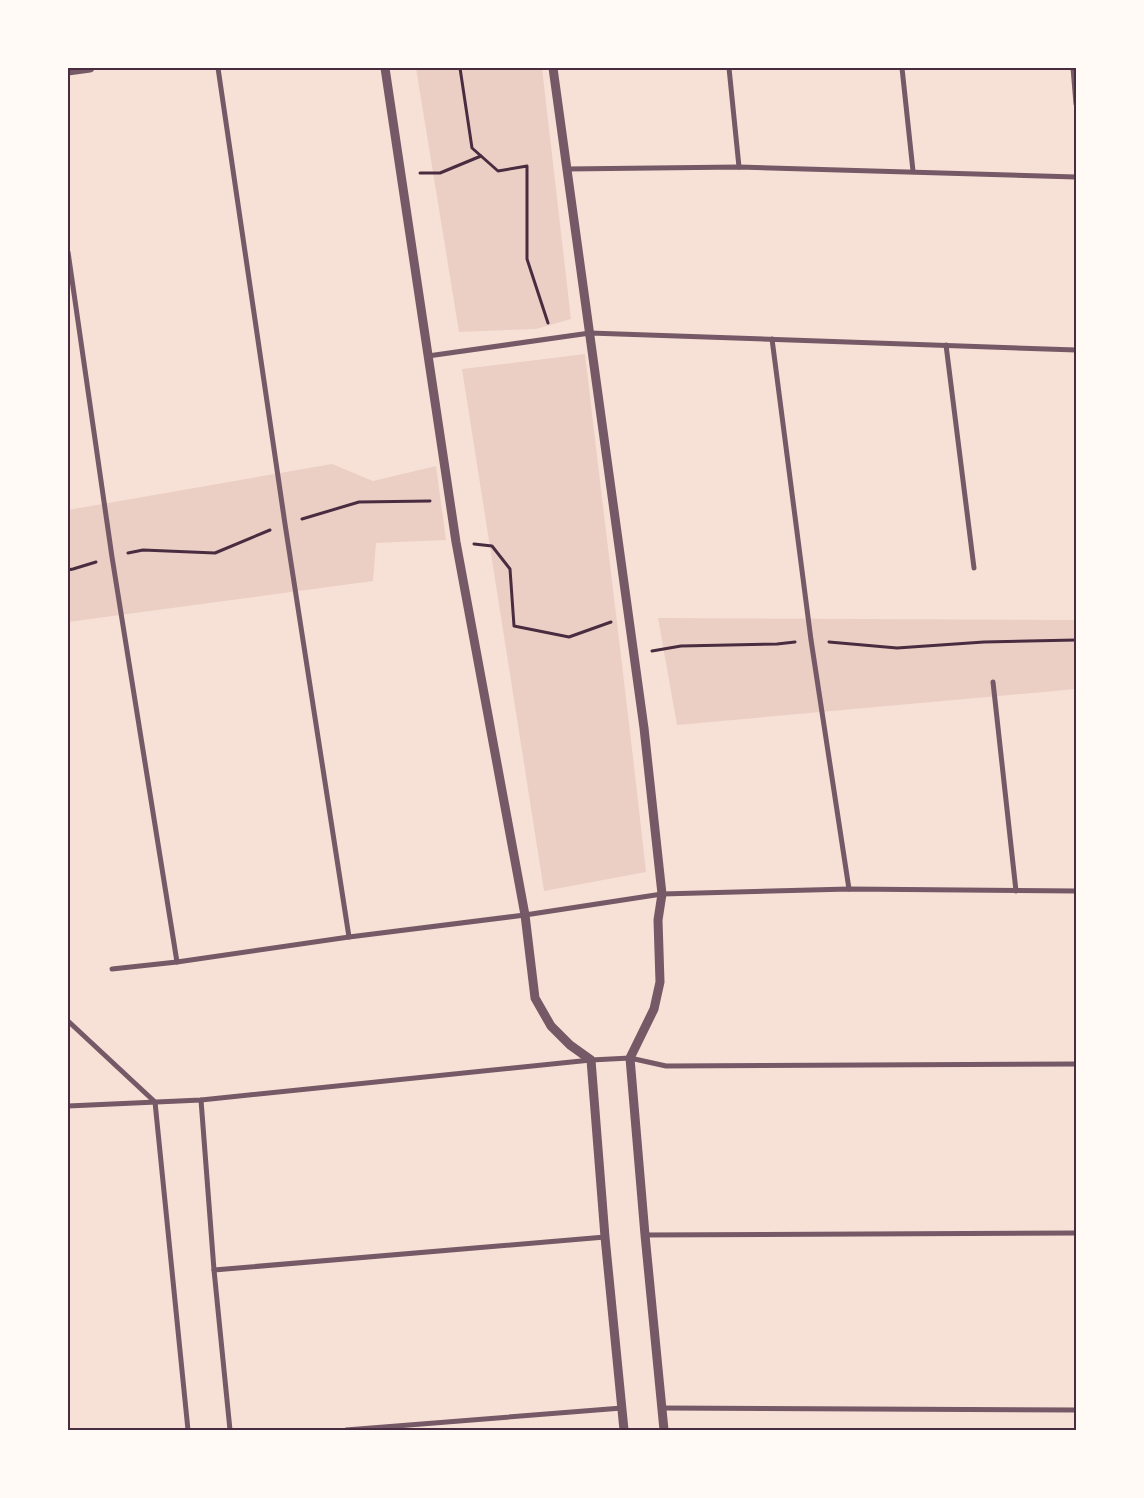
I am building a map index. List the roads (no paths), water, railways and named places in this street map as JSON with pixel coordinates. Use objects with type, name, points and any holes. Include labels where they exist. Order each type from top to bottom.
[{"type":"street","points":[[68,71],[90,68]]},
{"type":"street","points":[[218,68],[285,524],[349,937]]},
{"type":"street","points":[[385,68],[449,499],[525,915],[535,998],[551,1026],[570,1045],[591,1060],[605,1237],[624,1430]]},
{"type":"street","points":[[553,68],[644,728],[662,894],[658,920],[660,982],[654,1009],[630,1058],[664,1430]]},
{"type":"street","points":[[729,68],[739,167]]},
{"type":"street","points":[[902,68],[913,171]]},
{"type":"street","points":[[1073,68],[1076,104]]},
{"type":"street","points":[[567,169],[739,167],[1076,177]]},
{"type":"street","points":[[68,252],[112,557],[176,962]]},
{"type":"street","points":[[428,356],[590,333],[1076,350]]},
{"type":"street","points":[[772,339],[810,640],[849,889]]},
{"type":"street","points":[[946,345],[974,568]]},
{"type":"street","points":[[993,682],[1016,891]]},
{"type":"street","points":[[112,969],[525,915],[662,894],[849,889],[1076,891]]},
{"type":"street","points":[[68,1021],[155,1102],[188,1430]]},
{"type":"street","points":[[68,1106],[201,1100],[591,1060],[630,1058],[666,1066],[1076,1064]]},
{"type":"street","points":[[201,1100],[214,1270],[230,1430]]},
{"type":"street","points":[[645,1235],[1076,1233]]},
{"type":"street","points":[[214,1270],[605,1237]]},
{"type":"street","points":[[346,1430],[622,1408]]},
{"type":"street","points":[[662,1408],[1076,1410]]}]
